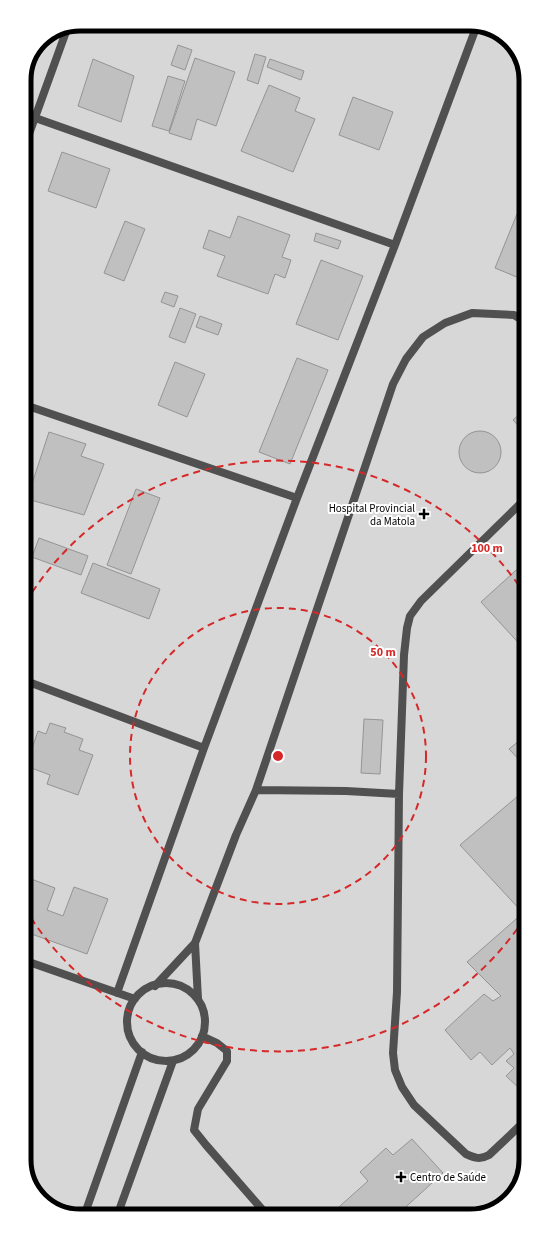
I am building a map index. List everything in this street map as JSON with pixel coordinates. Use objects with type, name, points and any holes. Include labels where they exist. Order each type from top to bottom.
[{"type":"street","points":[[117,993],[204,748],[297,498],[395,246],[475,31]]},
{"type":"street","points":[[31,129],[65,34]]},
{"type":"street","points":[[31,117],[395,246]]},
{"type":"street","points":[[155,986],[195,943],[236,835],[256,790],[394,384],[406,359],[423,337],[445,323],[472,313],[514,315],[519,318]]},
{"type":"street","points":[[31,407],[297,498]]},
{"type":"street","points":[[519,505],[421,601],[410,616],[407,628],[404,655],[399,794],[397,992],[393,1053],[395,1070],[402,1087],[414,1105],[466,1154],[475,1158],[482,1158],[489,1155],[519,1127]]},
{"type":"street","points":[[31,683],[204,748]]},
{"type":"street","points":[[256,790],[346,791],[399,794]]},
{"type":"street","points":[[195,943],[198,999]]},
{"type":"street","points":[[31,962],[135,999]]},
{"type":"street","points":[[167,984],[178,985],[189,991],[198,999],[204,1011],[205,1024],[202,1036],[196,1048],[186,1056],[173,1060],[162,1061],[151,1058],[134,1044],[129,1033],[128,1022],[130,1010],[135,999],[144,991],[155,986],[167,984]]},
{"type":"street","points":[[202,1036],[217,1043],[227,1051],[227,1061],[198,1109],[194,1130],[263,1209]]},
{"type":"street","points":[[86,1209],[142,1052]]},
{"type":"street","points":[[120,1209],[173,1060]]},
{"type":"shaded area","points":[[473,31],[489,35],[500,41],[509,50],[516,64],[519,80],[519,1160],[516,1176],[509,1190],[492,1204],[480,1208],[470,1209],[77,1209],[61,1205],[50,1199],[41,1190],[34,1176],[31,1160],[31,77],[35,61],[45,45],[53,39],[70,32]]},
{"type":"building","points":[[178,45],[192,50],[185,70],[171,65]]},
{"type":"building","points":[[255,54],[266,57],[258,84],[247,80]]},
{"type":"building","points":[[195,58],[235,72],[216,126],[197,119],[191,140],[169,133]]},
{"type":"building","points":[[93,59],[134,76],[121,122],[78,106]]},
{"type":"building","points":[[270,59],[304,71],[301,80],[267,67]]},
{"type":"building","points":[[168,76],[185,81],[169,131],[152,126]]},
{"type":"building","points":[[269,85],[300,98],[295,111],[315,119],[293,172],[241,151]]},
{"type":"building","points":[[353,97],[393,112],[379,150],[339,135]]},
{"type":"building","points":[[62,152],[110,169],[96,208],[48,191]]},
{"type":"building","points":[[517,214],[519,215],[519,278],[495,268]]},
{"type":"building","points":[[238,216],[290,235],[282,257],[291,260],[285,278],[275,274],[268,294],[217,276],[225,256],[203,248],[209,230],[230,238]]},
{"type":"building","points":[[125,221],[145,229],[124,281],[104,273]]},
{"type":"building","points":[[316,233],[341,241],[338,249],[314,241]]},
{"type":"building","points":[[321,260],[363,276],[338,340],[296,324]]},
{"type":"building","points":[[165,292],[178,296],[174,307],[161,302]]},
{"type":"building","points":[[180,308],[196,314],[185,343],[169,337]]},
{"type":"building","points":[[200,316],[222,324],[218,335],[196,327]]},
{"type":"building","points":[[297,358],[328,370],[290,464],[259,452]]},
{"type":"building","points":[[175,362],[205,374],[187,417],[158,405]]},
{"type":"building","points":[[519,415],[519,427],[513,420]]},
{"type":"building","points":[[476,431],[484,431],[495,437],[501,448],[501,456],[495,467],[484,473],[476,473],[465,467],[459,456],[459,448],[465,437]]},
{"type":"building","points":[[49,432],[86,444],[81,456],[104,464],[84,515],[31,500],[31,487]]},
{"type":"building","points":[[136,489],[160,498],[131,574],[107,565]]},
{"type":"building","points":[[39,538],[88,556],[81,575],[32,557]]},
{"type":"building","points":[[93,563],[160,589],[149,619],[81,593]]},
{"type":"building","points":[[519,568],[519,643],[481,602]]},
{"type":"building","points":[[364,719],[383,720],[380,774],[361,773]]},
{"type":"building","points":[[50,723],[66,728],[64,732],[83,739],[79,750],[93,755],[78,795],[47,784],[50,775],[31,768],[31,751],[38,731],[46,734]]},
{"type":"building","points":[[519,741],[519,760],[509,749]]},
{"type":"building","points":[[519,795],[519,909],[460,845]]},
{"type":"building","points":[[31,879],[55,888],[47,910],[63,916],[74,887],[108,899],[87,954],[31,934]]},
{"type":"building","points":[[519,916],[519,1088],[506,1076],[514,1068],[506,1061],[514,1054],[510,1048],[492,1065],[480,1052],[471,1060],[445,1030],[484,994],[493,1001],[501,996],[467,962]]},
{"type":"building","name":"Centro de Saúde","points":[[412,1139],[443,1173],[403,1209],[337,1209],[368,1181],[360,1172],[386,1148],[393,1155]]},
{"type":"place","name":"Hospital Provincial da Matola","points":[[424,514]]},
{"type":"place","name":"Centro de Saúde","points":[[401,1177]]}]
